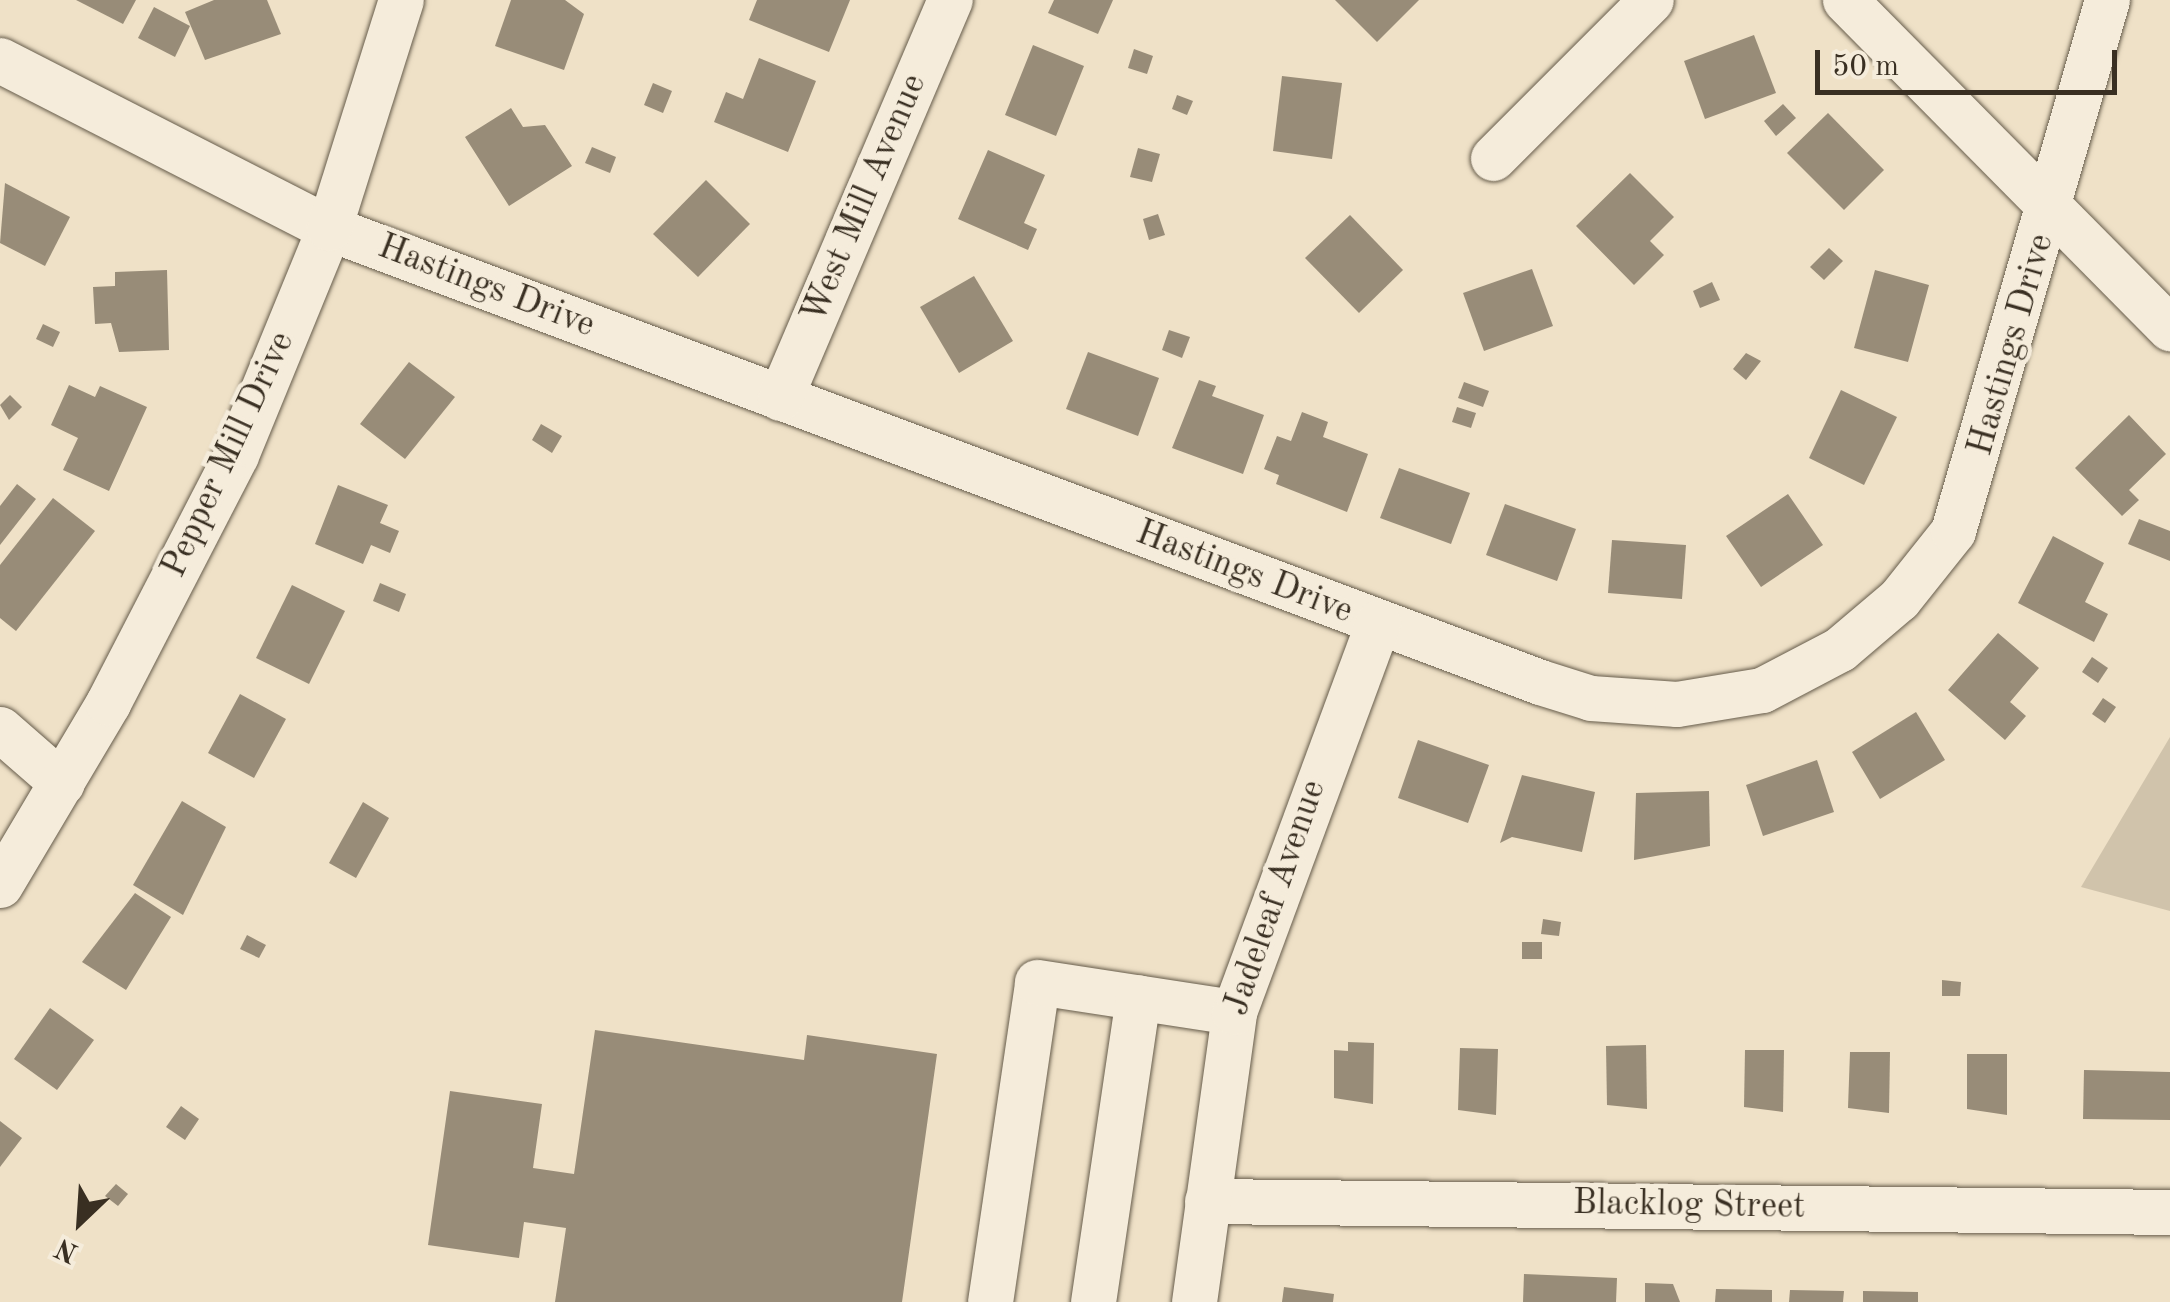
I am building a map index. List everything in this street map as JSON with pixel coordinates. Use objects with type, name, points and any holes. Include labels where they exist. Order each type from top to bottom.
[{"type":"street","name":"Pepper Mill Drive","points":[[0,885],[62,783],[236,455],[329,228],[400,0]]},
{"type":"street","name":"West Mill Avenue","points":[[780,398],[950,0]]},
{"type":"street","points":[[1493,158],[1651,0]]},
{"type":"street","points":[[1845,0],[2170,328]]},
{"type":"street","name":"Hastings Drive","points":[[0,60],[329,228],[1378,624],[1592,698],[1650,704],[1762,690],[1840,649],[1899,600],[1954,531],[2050,211],[2107,0]]},
{"type":"street","name":"Jadeleaf Avenue","points":[[1194,1302],[1234,1012],[1378,624]]},
{"type":"street","points":[[0,729],[62,783]]},
{"type":"street","points":[[990,1302],[1038,982],[1234,1012]]},
{"type":"street","points":[[1092,1302],[1138,997]]},
{"type":"street","name":"Blacklog Street","points":[[1208,1201],[2170,1212]]},
{"type":"shaded area","points":[[2170,737],[2170,911],[2081,887]]},
{"type":"building","points":[[76,0],[136,0],[123,24]]},
{"type":"building","points":[[214,0],[267,0],[281,34],[205,60],[185,12]]},
{"type":"building","points":[[511,0],[565,0],[584,14],[564,70],[495,46]]},
{"type":"building","points":[[757,0],[850,0],[829,52],[749,20]]},
{"type":"building","points":[[1054,0],[1113,0],[1098,34],[1048,13]]},
{"type":"building","points":[[1335,0],[1419,0],[1377,42]]},
{"type":"building","points":[[154,7],[190,26],[175,57],[138,38]]},
{"type":"building","points":[[1754,35],[1776,93],[1705,119],[1684,61]]},
{"type":"building","points":[[1033,45],[1084,66],[1056,136],[1005,115]]},
{"type":"building","points":[[1134,49],[1153,56],[1147,74],[1128,68]]},
{"type":"building","points":[[759,58],[816,81],[788,152],[714,122],[726,92],[743,99]]},
{"type":"building","points":[[1282,76],[1342,83],[1332,159],[1273,151]]},
{"type":"building","points":[[653,83],[672,91],[663,113],[644,105]]},
{"type":"building","points":[[1177,95],[1193,101],[1187,115],[1172,109]]},
{"type":"building","points":[[1783,104],[1796,118],[1776,136],[1764,121]]},
{"type":"building","points":[[511,108],[523,127],[545,125],[572,166],[509,206],[465,137]]},
{"type":"building","points":[[1828,113],[1884,170],[1844,210],[1787,153]]},
{"type":"building","points":[[592,147],[616,157],[610,173],[585,163]]},
{"type":"building","points":[[1138,148],[1160,154],[1152,182],[1130,177]]},
{"type":"building","points":[[988,150],[1045,175],[1024,223],[1037,229],[1028,250],[958,219]]},
{"type":"building","points":[[1630,173],[1674,217],[1650,241],[1664,255],[1634,285],[1576,226]]},
{"type":"building","points":[[706,180],[750,224],[698,277],[653,234]]},
{"type":"building","points":[[5,183],[70,217],[45,266],[0,243]]},
{"type":"building","points":[[1158,214],[1165,235],[1149,240],[1143,219]]},
{"type":"building","points":[[1350,215],[1403,270],[1359,313],[1305,258]]},
{"type":"building","points":[[1829,248],[1843,261],[1824,280],[1810,267]]},
{"type":"building","points":[[1532,269],[1553,326],[1484,351],[1463,293]]},
{"type":"building","points":[[167,270],[169,350],[119,352],[111,323],[95,324],[93,287],[115,286],[115,272]]},
{"type":"building","points":[[1875,270],[1929,285],[1908,362],[1854,348]]},
{"type":"building","points":[[974,276],[1013,341],[959,373],[920,307]]},
{"type":"building","points":[[1712,282],[1720,300],[1700,308],[1693,291]]},
{"type":"building","points":[[43,324],[60,332],[53,347],[36,339]]},
{"type":"building","points":[[1169,330],[1190,337],[1182,358],[1162,350]]},
{"type":"building","points":[[1088,352],[1159,378],[1138,436],[1066,409]]},
{"type":"building","points":[[1746,353],[1761,361],[1746,380],[1733,369]]},
{"type":"building","points":[[409,362],[455,397],[405,459],[360,424]]},
{"type":"building","points":[[1199,380],[1216,386],[1212,396],[1264,415],[1243,474],[1172,448]]},
{"type":"building","points":[[1464,382],[1489,391],[1483,407],[1458,398]]},
{"type":"building","points":[[69,385],[95,397],[100,386],[147,407],[109,491],[63,470],[78,438],[51,425]]},
{"type":"building","points":[[1841,390],[1897,417],[1864,485],[1809,458]]},
{"type":"building","points":[[10,395],[22,407],[9,420],[0,405]]},
{"type":"building","points":[[1457,407],[1476,413],[1471,428],[1452,422]]},
{"type":"building","points":[[1302,412],[1328,422],[1323,437],[1368,454],[1347,512],[1276,484],[1279,475],[1264,469],[1277,436],[1291,441]]},
{"type":"building","points":[[2129,415],[2166,454],[2129,490],[2139,500],[2122,516],[2075,468]]},
{"type":"building","points":[[541,424],[562,436],[552,453],[532,440]]},
{"type":"building","points":[[1399,468],[1470,493],[1451,544],[1380,518]]},
{"type":"building","points":[[17,484],[36,499],[0,545],[0,506]]},
{"type":"building","points":[[338,485],[388,505],[380,523],[399,531],[390,553],[371,545],[363,564],[315,544]]},
{"type":"building","points":[[1788,494],[1823,545],[1761,587],[1726,536]]},
{"type":"building","points":[[53,498],[95,531],[16,631],[0,618],[0,565]]},
{"type":"building","points":[[1505,504],[1576,529],[1557,581],[1486,555]]},
{"type":"building","points":[[2139,519],[2170,531],[2170,561],[2128,544]]},
{"type":"building","points":[[2053,536],[2104,563],[2085,602],[2108,614],[2094,642],[2018,603]]},
{"type":"building","points":[[1612,540],[1686,545],[1682,599],[1608,593]]},
{"type":"building","points":[[380,583],[406,594],[399,612],[373,601]]},
{"type":"building","points":[[292,585],[345,611],[309,684],[256,658]]},
{"type":"building","points":[[1998,633],[2039,668],[2010,702],[2026,716],[2005,740],[1948,690]]},
{"type":"building","points":[[2092,657],[2108,668],[2098,683],[2082,672]]},
{"type":"building","points":[[240,694],[286,719],[254,778],[208,753]]},
{"type":"building","points":[[2103,698],[2116,707],[2105,723],[2092,714]]},
{"type":"building","points":[[1916,712],[1945,760],[1880,799],[1852,752]]},
{"type":"building","points":[[1418,740],[1489,765],[1468,823],[1398,798]]},
{"type":"building","points":[[1817,760],[1834,812],[1763,836],[1746,785]]},
{"type":"building","points":[[1522,775],[1595,792],[1582,852],[1512,837],[1500,843]]},
{"type":"building","points":[[1709,791],[1710,846],[1634,860],[1636,793]]},
{"type":"building","points":[[182,801],[226,827],[183,915],[133,885]]},
{"type":"building","points":[[363,802],[389,818],[356,878],[329,863]]},
{"type":"building","points":[[135,893],[171,917],[126,990],[82,962]]},
{"type":"building","points":[[1543,919],[1561,922],[1559,936],[1541,934]]},
{"type":"building","points":[[247,935],[266,945],[259,958],[240,949]]},
{"type":"building","points":[[1522,942],[1542,942],[1542,959],[1522,959]]},
{"type":"building","points":[[1942,980],[1961,982],[1960,996],[1942,996]]},
{"type":"building","points":[[50,1008],[94,1040],[57,1090],[14,1059]]},
{"type":"building","points":[[595,1030],[804,1060],[807,1035],[937,1054],[902,1302],[555,1302],[566,1228],[524,1222],[519,1258],[428,1245],[450,1091],[542,1104],[533,1168],[574,1174]]},
{"type":"building","points":[[1348,1042],[1374,1043],[1373,1104],[1334,1098],[1334,1050],[1348,1051]]},
{"type":"building","points":[[1646,1045],[1647,1109],[1607,1105],[1606,1046]]},
{"type":"building","points":[[1460,1048],[1498,1049],[1496,1115],[1458,1110]]},
{"type":"building","points":[[1745,1050],[1784,1050],[1783,1112],[1744,1107]]},
{"type":"building","points":[[1850,1052],[1890,1052],[1889,1113],[1848,1108]]},
{"type":"building","points":[[1967,1054],[2007,1054],[2007,1115],[1967,1109]]},
{"type":"building","points":[[2084,1070],[2170,1072],[2170,1120],[2083,1119]]},
{"type":"building","points":[[181,1106],[199,1119],[185,1140],[166,1127]]},
{"type":"building","points":[[0,1121],[22,1138],[0,1167]]},
{"type":"building","points":[[116,1184],[128,1194],[118,1206],[105,1196]]},
{"type":"building","points":[[1524,1274],[1617,1278],[1616,1302],[1523,1302]]},
{"type":"building","points":[[1645,1283],[1673,1284],[1680,1302],[1645,1302]]},
{"type":"building","points":[[1284,1287],[1334,1294],[1333,1302],[1282,1302]]},
{"type":"building","points":[[1716,1289],[1772,1290],[1772,1302],[1715,1302]]},
{"type":"building","points":[[1790,1290],[1844,1291],[1843,1302],[1789,1302]]},
{"type":"building","points":[[1863,1291],[1918,1292],[1918,1302],[1863,1302]]}]
